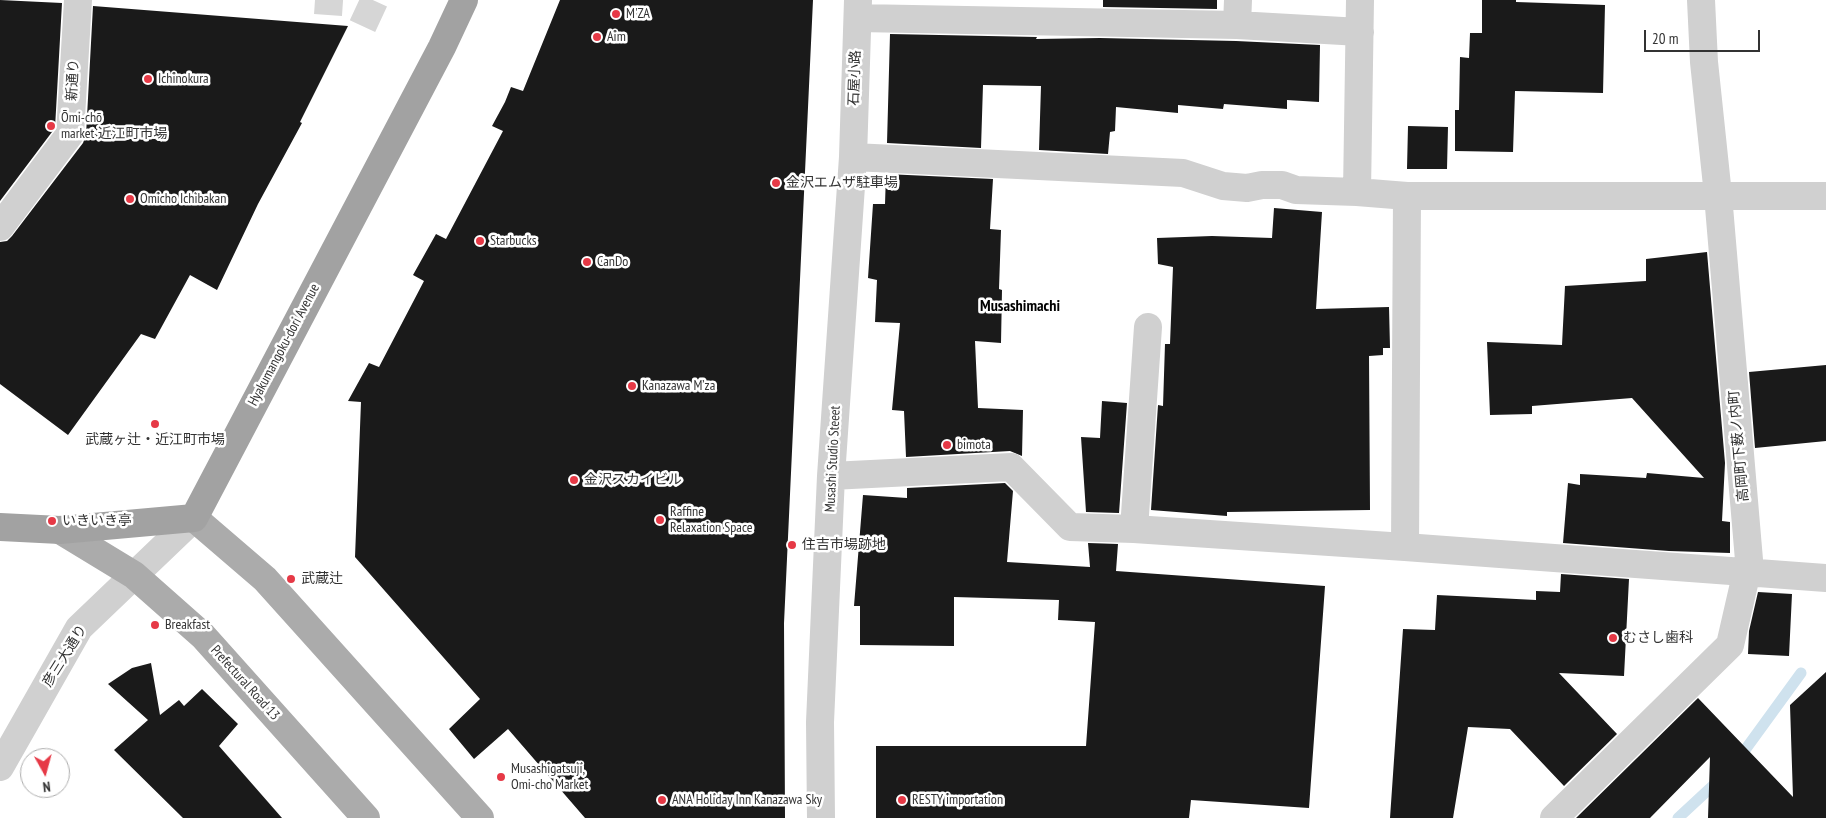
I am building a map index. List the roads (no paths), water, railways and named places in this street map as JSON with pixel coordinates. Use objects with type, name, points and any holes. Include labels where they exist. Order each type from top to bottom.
[{"type":"highway","name":"Hyakumangoku-dori Avenue","points":[[194,518],[442,47],[464,0]]},
{"type":"highway","points":[[0,527],[60,530],[194,518]]},
{"type":"main road","points":[[194,518],[265,579],[480,818]]},
{"type":"main road","name":"Prefectural Road 13","points":[[60,530],[134,575],[204,636],[366,818]]},
{"type":"street","name":"新通り","points":[[0,227],[70,134],[78,0]]},
{"type":"street","points":[[1357,192],[1360,0]]},
{"type":"street","name":"高岡町下薮ノ内町","points":[[1554,818],[1730,645],[1747,572],[1748,550],[1718,195],[1704,62],[1701,0]]},
{"type":"street","points":[[858,9],[1238,12],[1360,32]]},
{"type":"street","name":"石屋小路","points":[[853,157],[858,9]]},
{"type":"street","points":[[853,157],[1183,173],[1222,186],[1247,188],[1262,185],[1282,185],[1296,190],[1407,196],[1826,196]]},
{"type":"street","name":"Musashi Studio Steeet","points":[[821,818],[820,722],[831,476],[853,157]]},
{"type":"street","points":[[1405,547],[1407,196]]},
{"type":"street","points":[[1134,529],[1148,327]]},
{"type":"street","points":[[831,476],[1011,467],[1070,527],[1134,529],[1405,547],[1826,578]]},
{"type":"street","name":"彦三大通り","points":[[0,767],[79,628],[194,518]]},
{"type":"waterway","points":[[1737,761],[1801,673]]},
{"type":"waterway","points":[[1678,818],[1719,780]]},
{"type":"tunnel","points":[[315,0],[344,2],[389,23]]},
{"type":"place","name":"M'ZA","points":[[616,14]]},
{"type":"place","name":"Aim","points":[[597,37]]},
{"type":"place","name":"Ichinokura","points":[[148,79]]},
{"type":"place","name":"Ōmi-chō market 近江町市場","points":[[51,126]]},
{"type":"place","name":"金沢エムザ駐車場","points":[[776,183]]},
{"type":"place","name":"Omicho Ichibakan","points":[[130,199]]},
{"type":"place","name":"Starbucks","points":[[480,241]]},
{"type":"place","name":"CanDo","points":[[587,262]]},
{"type":"place","name":"Kanazawa M’za","points":[[632,386]]},
{"type":"place","name":"武蔵ヶ辻・近江町市場","points":[[155,424]]},
{"type":"place","name":"bimota","points":[[947,445]]},
{"type":"place","name":"金沢スカイビル","points":[[574,480]]},
{"type":"place","name":"Raffine Relaxation Space","points":[[660,520]]},
{"type":"place","name":"いきいき亭","points":[[52,521]]},
{"type":"place","name":"住吉市場跡地","points":[[792,545]]},
{"type":"place","name":"武蔵辻","points":[[291,579]]},
{"type":"place","name":"Breakfast","points":[[155,625]]},
{"type":"place","name":"むさし歯科","points":[[1613,638]]},
{"type":"place","name":"Musashigatsuji, Omi-cho Market","points":[[501,777]]},
{"type":"place","name":"ANA Holiday Inn Kanazawa Sky","points":[[662,800]]},
{"type":"place","name":"RESTY importation","points":[[902,800]]},
{"type":"district","name":"Musashimachi","points":[[1020,306]]}]
